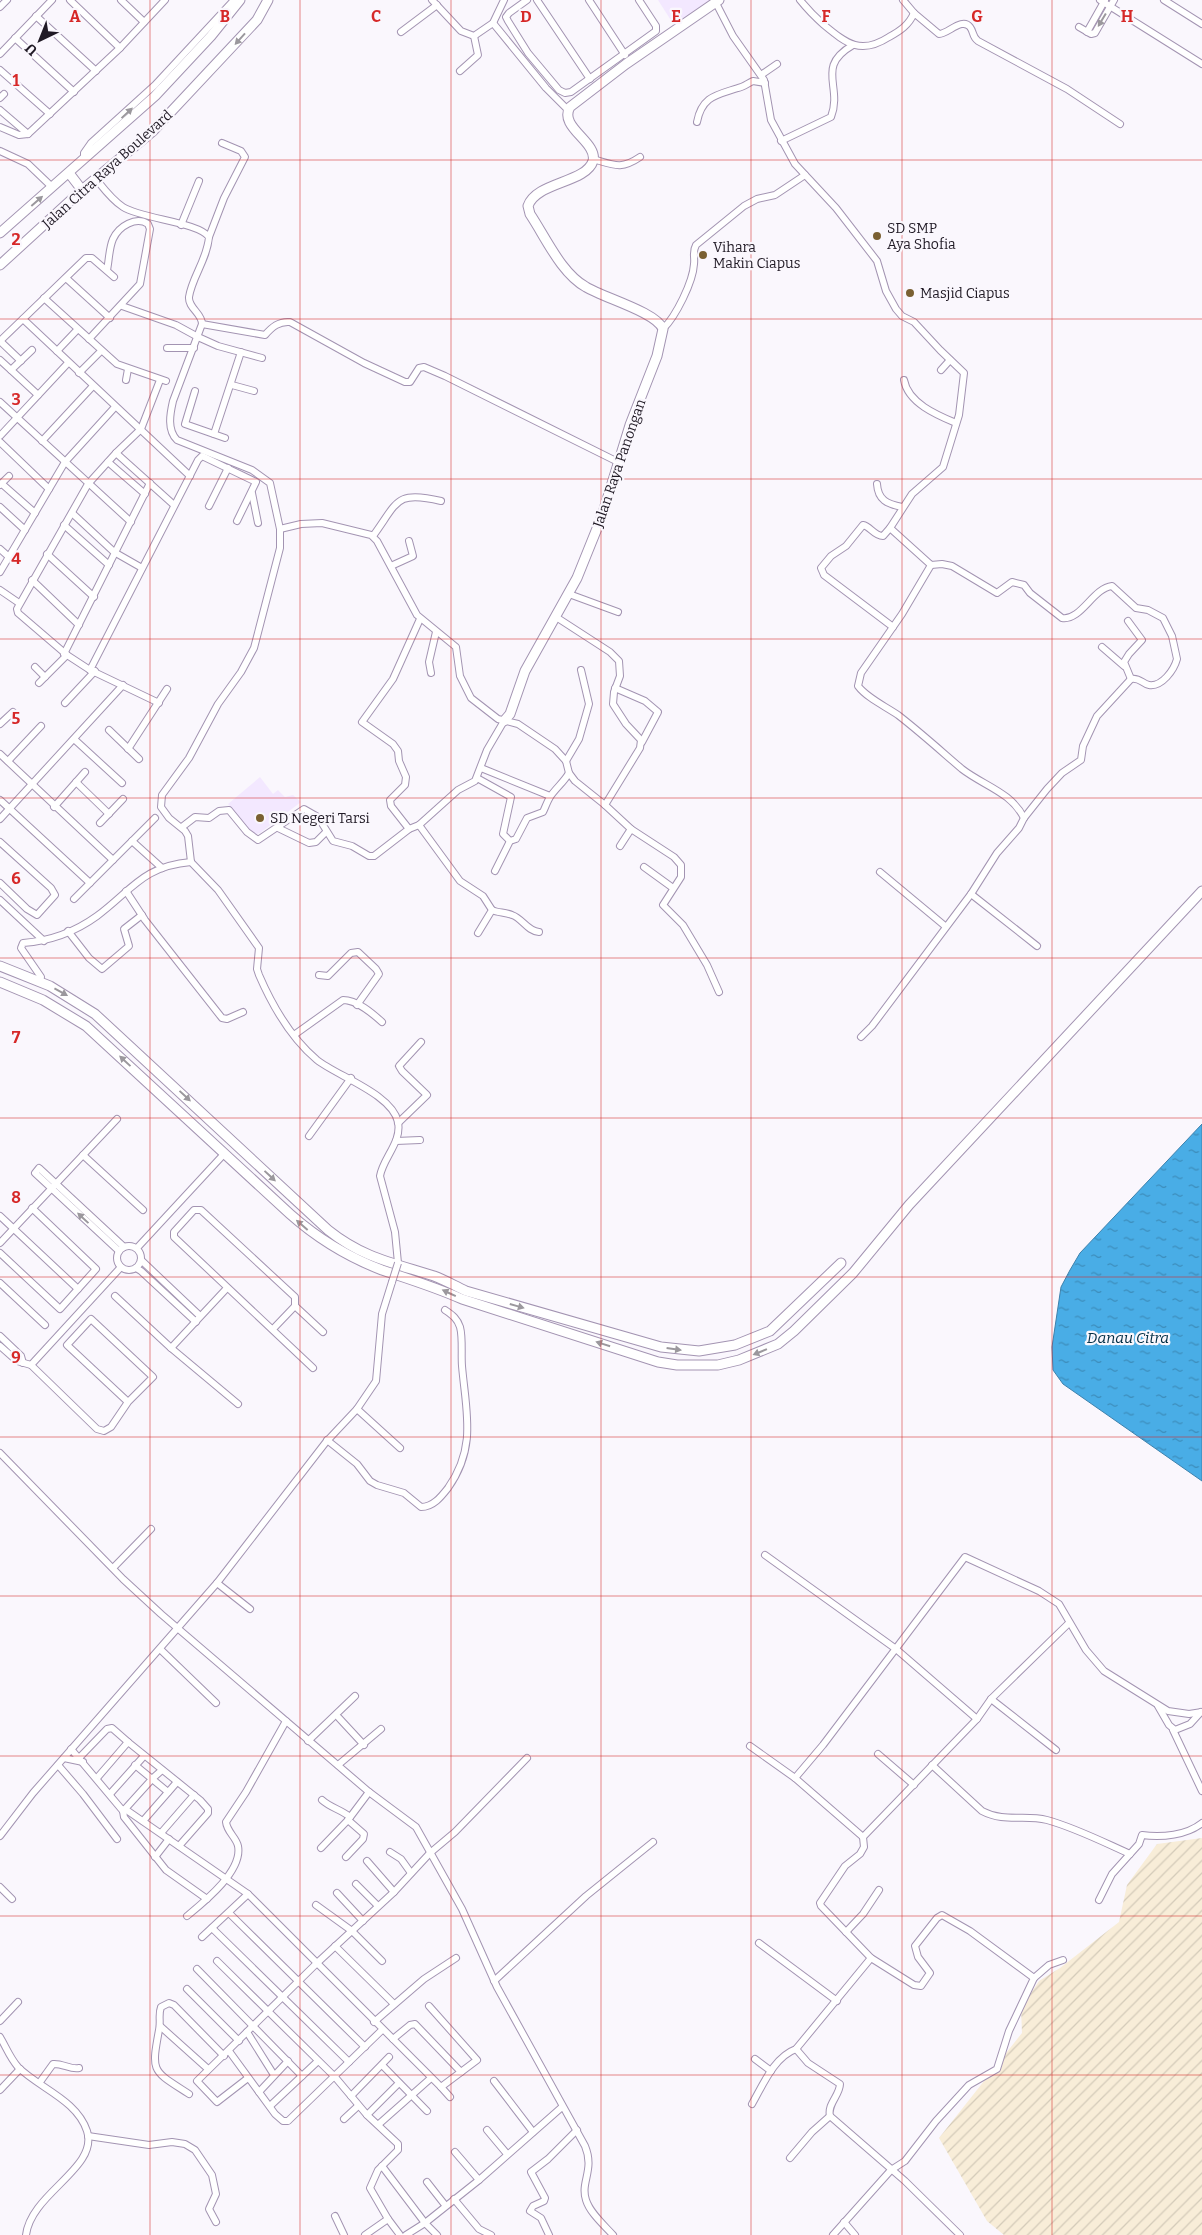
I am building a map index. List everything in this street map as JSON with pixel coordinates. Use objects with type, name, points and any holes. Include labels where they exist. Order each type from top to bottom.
[{"type":"street","points":[[0,8],[7,0]]},
{"type":"street","points":[[0,54],[52,0]]},
{"type":"street","points":[[70,0],[120,48]]},
{"type":"street","points":[[121,0],[144,22]]},
{"type":"street","points":[[0,127],[18,135],[28,134],[96,72],[164,0]]},
{"type":"street","points":[[200,44],[234,0]]},
{"type":"street","name":"Jalan Citra Raya Boulevard","points":[[0,233],[84,160],[200,44],[240,0]]},
{"type":"street","name":"Jalan Citra Raya Boulevard","points":[[0,265],[21,251],[82,190],[141,142],[199,84],[257,20],[268,0]]},
{"type":"street","points":[[474,36],[493,23],[504,0]]},
{"type":"street","points":[[528,0],[508,13],[506,17],[528,53],[559,90],[565,93],[571,92],[656,31],[656,26],[639,0]]},
{"type":"street","points":[[537,0],[590,79]]},
{"type":"street","points":[[589,0],[625,55]]},
{"type":"street","points":[[800,0],[812,16],[840,39],[853,45],[865,47],[882,42],[905,27],[914,13]]},
{"type":"street","points":[[903,0],[914,13],[939,34],[946,33],[960,24],[969,26],[973,36],[978,41],[1067,89],[1120,124]]},
{"type":"street","points":[[1164,0],[1202,24]]},
{"type":"street","points":[[1087,32],[1103,1],[1112,3],[1202,64]]},
{"type":"street","points":[[568,110],[626,64],[718,2],[733,36],[765,83],[768,112],[781,141],[805,175],[836,208],[878,261],[885,287],[896,309],[902,316],[911,319],[920,327],[964,373],[961,407],[943,467],[919,486],[902,507],[890,528],[880,536],[863,525],[846,546],[831,556],[821,570],[824,575],[893,627]]},
{"type":"street","points":[[401,32],[435,3],[461,31],[474,36]]},
{"type":"street","points":[[1079,27],[1087,32],[1094,33],[1112,3]]},
{"type":"street","points":[[36,16],[96,72]]},
{"type":"street","points":[[493,23],[546,88],[568,110],[569,121],[590,148],[593,159],[585,171],[535,195],[528,206],[530,214],[568,272],[580,283],[609,299],[654,318],[663,329],[678,307],[689,282],[694,265],[696,245],[744,206],[757,199],[775,195],[805,175]]},
{"type":"street","points":[[460,71],[478,55],[474,36]]},
{"type":"street","points":[[16,38],[74,92]]},
{"type":"street","points":[[781,141],[831,117],[834,100],[833,64],[838,56],[853,45]]},
{"type":"street","points":[[761,75],[777,64]]},
{"type":"street","points":[[0,70],[50,114]]},
{"type":"street","points":[[698,122],[702,108],[714,96],[724,91],[740,88],[752,80],[765,83]]},
{"type":"street","points":[[0,110],[28,134]]},
{"type":"street","points":[[0,1836],[32,1793],[217,1583],[328,1440],[357,1409],[376,1381],[382,1314],[398,1262],[395,1232],[380,1176],[381,1170],[396,1141],[398,1123],[394,1114],[378,1098],[351,1078],[318,1061],[294,1035],[259,975],[257,969],[259,948],[218,890],[191,862],[188,836],[182,826],[169,818],[160,807],[160,799],[189,758],[218,704],[241,672],[254,648],[280,548],[280,528],[273,489],[267,480],[252,470],[177,440],[173,435],[170,422],[173,401],[202,324],[201,318],[191,304],[190,296],[206,256],[209,237],[224,198],[246,157],[242,150],[222,143]]},
{"type":"street","points":[[0,151],[28,164],[52,187]]},
{"type":"street","points":[[593,159],[622,166],[640,157]]},
{"type":"street","points":[[69,173],[82,190]]},
{"type":"street","points":[[96,179],[112,198],[123,207],[145,216],[181,224],[203,232],[209,237]]},
{"type":"street","points":[[181,224],[199,181]]},
{"type":"street","points":[[89,340],[122,306],[140,284],[150,229],[148,224],[140,220],[133,221],[115,235],[107,270]]},
{"type":"street","points":[[21,361],[0,341],[88,257],[114,277]]},
{"type":"street","points":[[66,278],[110,318]]},
{"type":"street","points":[[44,298],[101,352],[117,364],[163,380],[140,429],[88,484],[19,603],[18,613],[66,655],[159,704]]},
{"type":"street","points":[[122,306],[176,325],[198,337],[262,358]]},
{"type":"street","points":[[23,319],[190,476]]},
{"type":"street","points":[[202,324],[265,335],[275,325],[290,322],[364,363],[404,382],[410,382],[419,368],[424,367],[618,462]]},
{"type":"street","name":"Jalan Raya Panongan","points":[[477,778],[480,768],[504,721],[510,714],[525,671],[569,594],[602,516],[630,425],[657,356],[663,329]]},
{"type":"street","points":[[57,351],[77,330]]},
{"type":"street","points":[[166,348],[194,348]]},
{"type":"street","points":[[11,370],[32,350]]},
{"type":"street","points":[[79,373],[101,352]]},
{"type":"street","points":[[214,434],[241,352]]},
{"type":"street","points":[[0,360],[38,395]]},
{"type":"street","points":[[942,370],[950,360]]},
{"type":"street","points":[[0,436],[68,363]]},
{"type":"street","points":[[126,380],[128,369]]},
{"type":"street","points":[[904,380],[906,388],[913,398],[938,415],[956,423]]},
{"type":"street","points":[[232,384],[254,392]]},
{"type":"street","points":[[42,441],[93,386]]},
{"type":"street","points":[[194,391],[185,424],[225,438]]},
{"type":"street","points":[[0,402],[131,522]]},
{"type":"street","points":[[0,572],[65,462],[114,406]]},
{"type":"street","points":[[0,442],[49,489]]},
{"type":"street","points":[[116,453],[174,505]]},
{"type":"street","points":[[65,703],[92,670],[174,505],[202,456],[255,481],[256,484],[252,494],[237,521]]},
{"type":"street","points":[[108,462],[145,494]]},
{"type":"street","points":[[209,506],[228,468]]},
{"type":"street","points":[[9,476],[1,485],[35,513]]},
{"type":"street","points":[[40,683],[66,655],[114,552],[150,483]]},
{"type":"street","points":[[877,484],[882,499],[886,503],[902,507]]},
{"type":"street","points":[[252,494],[258,523]]},
{"type":"street","points":[[373,536],[402,499],[416,496],[441,501]]},
{"type":"street","points":[[0,507],[25,530]]},
{"type":"street","points":[[72,513],[114,552],[142,568]]},
{"type":"street","points":[[280,528],[322,523],[359,530],[373,536],[420,619],[456,647],[460,676],[469,695],[492,715],[524,727],[554,749],[566,761],[569,773],[575,781],[631,829],[674,857],[681,865],[681,877],[666,897],[663,905],[683,925],[707,965],[720,992]]},
{"type":"street","points":[[64,525],[109,565]]},
{"type":"street","points":[[861,1037],[872,1026],[945,926],[971,894],[997,853],[1019,828],[1024,818],[1057,778],[1081,760],[1083,746],[1097,716],[1131,679],[1139,679],[1148,685],[1156,685],[1176,665],[1177,652],[1164,618],[1148,610],[1136,608],[1112,586],[1105,587],[1075,615],[1066,619],[1030,593],[1024,585],[1012,582],[996,593],[952,566],[942,564],[931,565],[890,528]]},
{"type":"street","points":[[391,566],[413,556],[409,541]]},
{"type":"street","points":[[0,549],[9,557]]},
{"type":"street","points":[[47,554],[94,597]]},
{"type":"street","points":[[931,565],[893,627],[861,672],[858,682],[860,688],[911,725],[963,770],[1007,797],[1024,818]]},
{"type":"street","points":[[32,580],[79,625]]},
{"type":"street","points":[[0,590],[19,603]]},
{"type":"street","points":[[569,594],[618,612]]},
{"type":"street","points":[[556,617],[610,652],[619,661],[620,676],[612,702],[642,742]]},
{"type":"street","points":[[409,829],[391,806],[390,800],[405,785],[406,777],[399,761],[398,751],[392,744],[362,722],[393,679],[420,619]]},
{"type":"street","points":[[1128,621],[1142,640],[1128,654],[1124,664],[1131,679]]},
{"type":"street","points":[[431,673],[429,662],[436,632]]},
{"type":"street","points":[[1102,647],[1118,662],[1124,666],[1124,664]]},
{"type":"street","points":[[34,667],[45,677]]},
{"type":"street","points":[[566,761],[579,739],[589,704],[581,670]]},
{"type":"street","points":[[0,819],[123,686]]},
{"type":"street","points":[[605,805],[640,748],[658,712],[644,701],[615,688]]},
{"type":"street","points":[[128,749],[167,689]]},
{"type":"street","points":[[0,724],[13,712]]},
{"type":"street","points":[[8,762],[41,726]]},
{"type":"street","points":[[109,730],[139,759]]},
{"type":"street","points":[[74,739],[122,783]]},
{"type":"street","points":[[0,754],[113,860]]},
{"type":"street","points":[[480,768],[550,796]]},
{"type":"street","points":[[54,806],[85,772]]},
{"type":"street","points":[[495,871],[510,841],[516,838],[527,818],[543,812],[550,796],[569,773]]},
{"type":"street","points":[[182,826],[195,817],[209,818],[223,810],[229,810],[255,839],[263,838],[304,808],[318,817],[333,841],[352,846],[371,856],[376,855],[409,829],[419,825],[458,790],[477,778],[511,797],[503,834],[510,841]]},
{"type":"street","points":[[76,782],[109,814]]},
{"type":"street","points":[[100,823],[123,799]]},
{"type":"street","points":[[0,800],[90,883]]},
{"type":"street","points":[[74,899],[155,818]]},
{"type":"street","points":[[419,825],[460,881],[483,896],[492,910],[512,915],[530,930],[539,932]]},
{"type":"street","points":[[278,828],[309,843],[316,842],[326,832]]},
{"type":"street","points":[[620,846],[631,829]]},
{"type":"street","points":[[132,841],[162,868]]},
{"type":"street","points":[[0,842],[52,888],[55,895],[37,915],[27,909],[0,883]]},
{"type":"street","points":[[40,982],[40,977],[21,948],[23,943],[44,941],[68,931],[99,914],[135,882],[162,868],[191,862]]},
{"type":"street","points":[[644,867],[674,888]]},
{"type":"street","points":[[880,872],[945,926]]},
{"type":"street","points":[[126,891],[142,915],[222,1018],[227,1020],[244,1012]]},
{"type":"street","points":[[0,982],[43,1000],[86,1026],[224,1154],[306,1228],[325,1242],[381,1269],[432,1285],[462,1299],[658,1362],[700,1366],[718,1365],[760,1352],[778,1344],[797,1328],[852,1273],[909,1205],[1202,891]]},
{"type":"street","points":[[971,894],[1038,946]]},
{"type":"street","points":[[0,900],[44,941]]},
{"type":"street","points":[[478,933],[492,910]]},
{"type":"street","points":[[68,931],[88,958],[102,969],[129,946],[124,929],[142,915]]},
{"type":"street","points":[[319,975],[328,976],[351,953],[358,952],[379,974],[357,1005]]},
{"type":"street","points":[[0,966],[40,982],[74,1000],[114,1030],[340,1239],[356,1250],[385,1263],[435,1277],[466,1291],[661,1347],[699,1351],[735,1345],[770,1331],[786,1318],[841,1263]]},
{"type":"street","points":[[294,1035],[343,1000],[349,1000],[369,1011],[382,1022]]},
{"type":"street","points":[[398,1123],[427,1095],[399,1066],[421,1042]]},
{"type":"street","points":[[309,1136],[351,1078]]},
{"type":"street","points":[[0,1243],[117,1119]]},
{"type":"street","points":[[396,1141],[420,1140]]},
{"type":"street","points":[[137,1248],[234,1143]]},
{"type":"street","points":[[83,1155],[143,1210]]},
{"type":"street","points":[[54,1186],[121,1249]]},
{"type":"street","points":[[0,1253],[60,1309],[96,1270],[32,1208]]},
{"type":"street","points":[[273,1330],[295,1306],[295,1297],[198,1208],[173,1235],[227,1288],[313,1368]]},
{"type":"street","points":[[0,1216],[78,1289]]},
{"type":"street","points":[[131,1246],[137,1248],[141,1254],[141,1260],[136,1268],[130,1270],[121,1267],[117,1258],[121,1249],[131,1246]]},
{"type":"street","points":[[141,1260],[198,1319]]},
{"type":"street","points":[[31,1364],[121,1267]]},
{"type":"street","points":[[136,1268],[198,1319]]},
{"type":"street","points":[[0,1283],[45,1324]]},
{"type":"street","points":[[171,1348],[227,1288]]},
{"type":"street","points":[[115,1296],[171,1348],[238,1404]]},
{"type":"street","points":[[295,1306],[323,1332]]},
{"type":"street","points":[[328,1440],[357,1464],[370,1481],[404,1493],[421,1507],[427,1507],[442,1495],[457,1475],[464,1457],[468,1441],[469,1420],[460,1329],[455,1317],[445,1310]]},
{"type":"street","points":[[786,1318],[797,1328]]},
{"type":"street","points":[[1,1348],[17,1361],[31,1364],[97,1429],[104,1431],[111,1427],[128,1402],[153,1377],[91,1319],[67,1345],[128,1402]]},
{"type":"street","points":[[0,1336],[21,1356],[23,1363]]},
{"type":"street","points":[[357,1409],[400,1448]]},
{"type":"street","points":[[0,1453],[36,1492],[113,1568],[178,1628],[370,1792],[416,1827],[462,1909],[494,1981],[562,2107],[577,2130],[590,2157],[585,2198],[591,2210],[613,2235]]},
{"type":"street","points":[[113,1568],[151,1529]]},
{"type":"street","points":[[765,1555],[896,1649],[976,1718]]},
{"type":"street","points":[[795,1778],[965,1557],[1039,1591],[1058,1604],[1086,1650],[1104,1671],[1172,1713],[1202,1712]]},
{"type":"street","points":[[217,1583],[250,1609]]},
{"type":"street","points":[[1034,1978],[970,1931],[942,1915],[937,1918],[915,1946],[918,1957],[930,1973],[921,1986],[909,1983],[871,1958],[820,1906],[820,1903],[845,1866],[860,1854],[864,1847],[864,1837],[976,1718],[991,1699],[1069,1624]]},
{"type":"street","points":[[160,1649],[216,1703]]},
{"type":"street","points":[[308,1740],[355,1696]]},
{"type":"street","points":[[991,1699],[1056,1750]]},
{"type":"street","points":[[1156,1703],[1173,1730],[1202,1791]]},
{"type":"street","points":[[1173,1730],[1183,1728],[1202,1712]]},
{"type":"street","points":[[339,1718],[364,1745]]},
{"type":"street","points":[[187,1916],[207,1899],[226,1879],[233,1868],[238,1844],[227,1827],[226,1822],[246,1792],[286,1721]]},
{"type":"street","points":[[81,1760],[107,1729],[112,1728],[194,1795],[208,1809],[208,1813],[179,1846]]},
{"type":"street","points":[[338,1765],[381,1729]]},
{"type":"street","points":[[97,1778],[128,1742]]},
{"type":"street","points":[[750,1746],[795,1778],[864,1837]]},
{"type":"street","points":[[71,1749],[124,1810],[161,1833],[248,1894],[450,2097]]},
{"type":"street","points":[[878,1754],[914,1784]]},
{"type":"street","points":[[110,1794],[144,1756]]},
{"type":"street","points":[[64,1758],[81,1760]]},
{"type":"street","points":[[248,2078],[217,2102],[197,2082],[208,2069],[300,1982],[317,1963],[394,1892],[430,1853],[455,1832],[527,1758]]},
{"type":"street","points":[[58,1765],[117,1839]]},
{"type":"street","points":[[136,1765],[168,1792]]},
{"type":"street","points":[[932,1765],[982,1811],[990,1815],[1000,1818],[1046,1820],[1088,1835],[1130,1854]]},
{"type":"street","points":[[162,1770],[124,1810],[124,1817],[166,1870],[207,1899]]},
{"type":"street","points":[[143,1821],[177,1782]]},
{"type":"street","points":[[321,1848],[370,1792]]},
{"type":"street","points":[[161,1833],[194,1795]]},
{"type":"street","points":[[322,1800],[327,1805],[341,1810],[364,1834],[363,1839],[346,1857]]},
{"type":"street","points":[[1099,1900],[1112,1874],[1141,1841],[1142,1835],[1164,1836],[1189,1832],[1202,1823]]},
{"type":"street","points":[[155,1857],[169,1839]]},
{"type":"street","points":[[494,1981],[586,1896],[653,1842]]},
{"type":"street","points":[[390,1852],[402,1859],[411,1873]]},
{"type":"street","points":[[367,1861],[394,1892]]},
{"type":"street","points":[[356,1884],[378,1906]]},
{"type":"street","points":[[0,1887],[12,1899]]},
{"type":"street","points":[[846,1932],[863,1914],[880,1890]]},
{"type":"street","points":[[337,1893],[363,1920]]},
{"type":"street","points":[[202,1937],[248,1894]]},
{"type":"street","points":[[316,1905],[352,1931],[382,1961]]},
{"type":"street","points":[[229,1913],[365,2047]]},
{"type":"street","points":[[212,1928],[349,2062]]},
{"type":"street","points":[[759,1943],[837,2001]]},
{"type":"street","points":[[335,1946],[394,2004]]},
{"type":"street","points":[[374,2022],[424,1979],[456,1958]]},
{"type":"street","points":[[752,2104],[772,2071],[785,2055],[796,2049],[871,1958]]},
{"type":"street","points":[[833,2235],[891,2170],[905,2161],[936,2121],[969,2085],[997,2069],[1009,2031],[1034,1978],[1050,1966],[1063,1960]]},
{"type":"street","points":[[217,1961],[335,2077],[358,2106],[379,2124],[399,2147],[382,2166],[370,2188],[388,2219],[400,2235]]},
{"type":"street","points":[[197,1969],[302,2076]]},
{"type":"street","points":[[187,1989],[239,2041]]},
{"type":"street","points":[[0,2021],[18,2002]]},
{"type":"street","points":[[189,2094],[158,2072],[155,2066],[154,2060],[160,2026],[158,2013],[161,2007],[169,2003],[226,2054],[248,2078],[279,2119],[288,2121],[382,2030]]},
{"type":"street","points":[[429,2006],[477,2060],[441,2087]]},
{"type":"street","points":[[393,2039],[410,2025],[415,2024],[461,2072]]},
{"type":"street","points":[[160,2026],[208,2069]]},
{"type":"street","points":[[247,2032],[274,2075]]},
{"type":"street","points":[[0,2037],[20,2069],[40,2082],[68,2105],[81,2119],[88,2136],[89,2144],[82,2161],[39,2205],[28,2224],[26,2235]]},
{"type":"street","points":[[790,2158],[812,2132],[830,2116],[830,2107],[836,2097],[840,2084],[808,2063],[796,2049]]},
{"type":"street","points":[[351,2096],[389,2058]]},
{"type":"street","points":[[258,2092],[288,2060]]},
{"type":"street","points":[[755,2060],[772,2071]]},
{"type":"street","points":[[270,2106],[318,2061]]},
{"type":"street","points":[[40,2082],[53,2064],[61,2063],[76,2069],[79,2068]]},
{"type":"street","points":[[382,2065],[427,2111]]},
{"type":"street","points":[[0,2090],[20,2069]]},
{"type":"street","points":[[379,2124],[431,2078]]},
{"type":"street","points":[[494,2081],[534,2132]]},
{"type":"street","points":[[367,2115],[399,2083]]},
{"type":"street","points":[[344,2120],[358,2106]]},
{"type":"street","points":[[406,2235],[425,2223],[445,2205],[479,2180],[562,2107]]},
{"type":"street","points":[[830,2116],[930,2204],[960,2235]]},
{"type":"street","points":[[487,2130],[507,2154]]},
{"type":"street","points":[[549,2235],[541,2218],[530,2211],[533,2206],[544,2202],[545,2198],[531,2172],[548,2159],[577,2130]]},
{"type":"street","points":[[88,2136],[149,2146],[172,2142],[185,2144],[195,2150],[212,2175],[216,2194],[209,2209],[216,2222]]},
{"type":"street","points":[[455,2152],[479,2180]]},
{"type":"street","points":[[382,2166],[425,2223],[437,2235]]},
{"type":"street","points":[[427,2182],[445,2205]]},
{"type":"street","points":[[454,2199],[479,2229],[491,2235]]},
{"type":"street","points":[[335,2216],[344,2235]]},
{"type":"street","points":[[365,2235],[388,2219]]},
{"type":"street","points":[[844,2222],[855,2235]]},
{"type":"shaded area","points":[[658,0],[710,0],[674,25]]},
{"type":"shaded area","name":"SD Negeri Tarsi","points":[[260,777],[273,794],[278,790],[285,797],[293,795],[301,802],[260,833],[254,835],[228,804]]},
{"type":"shaded area","points":[[1202,1838],[1202,2235],[1004,2235],[987,2221],[939,2138],[1022,2033],[1021,2008],[1039,1981],[1060,1968],[1119,1922],[1127,1885],[1157,1844]]},
{"type":"water","name":"Danau Citra","points":[[1202,1124],[1202,1481],[1063,1384],[1053,1370],[1052,1347],[1061,1287],[1080,1253]]},
{"type":"place","name":"SD SMP Aya Shofia","points":[[877,236]]},
{"type":"place","name":"Vihara Makin Ciapus","points":[[703,255]]},
{"type":"place","name":"Masjid Ciapus","points":[[910,293]]},
{"type":"place","name":"SD Negeri Tarsi","points":[[260,818]]}]
